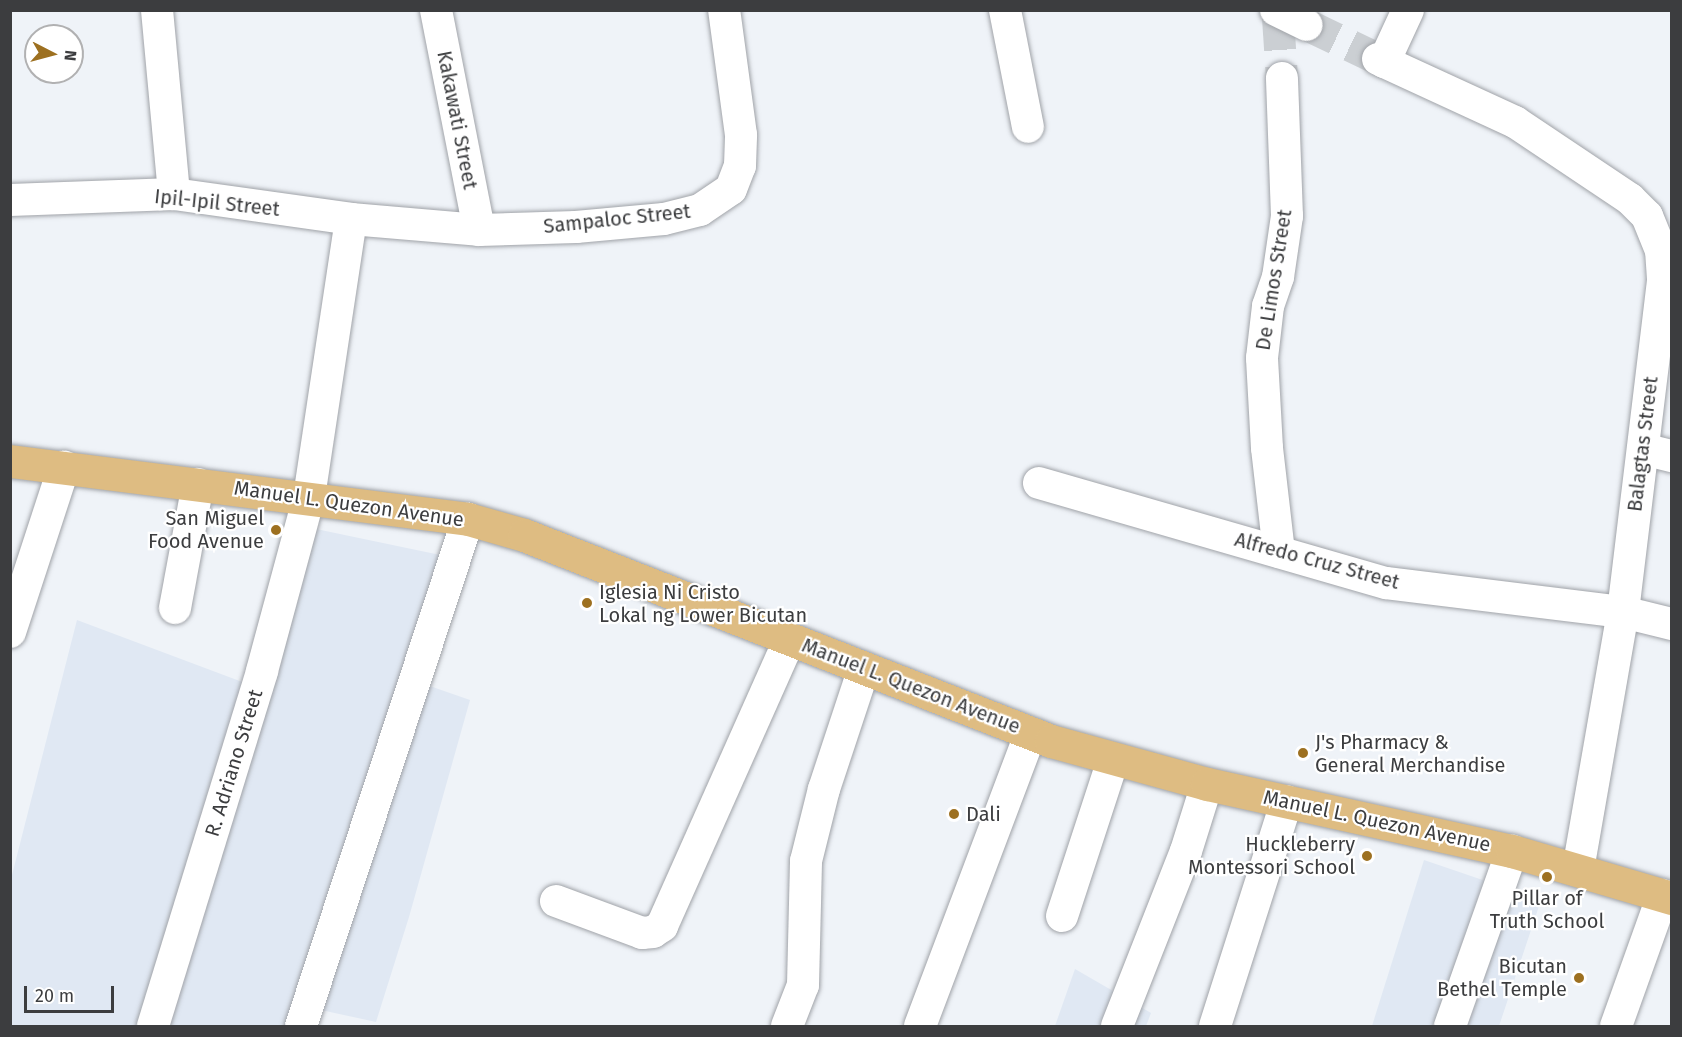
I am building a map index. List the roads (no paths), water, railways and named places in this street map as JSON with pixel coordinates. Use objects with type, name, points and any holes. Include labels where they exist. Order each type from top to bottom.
[{"type":"main road","name":"Manuel L. Quezon Avenue","points":[[10,460],[468,519],[524,535],[864,669],[1032,733],[1113,760],[1208,784],[1512,851],[1667,897]]},
{"type":"street","points":[[157,10],[174,194]]},
{"type":"street","name":"Kakawati Street","points":[[436,10],[478,230]]},
{"type":"street","name":"Sampaloc Street","points":[[351,219],[478,230],[576,227],[664,219],[700,210],[730,189],[740,166],[741,135],[724,10]]},
{"type":"street","points":[[1005,10],[1028,126]]},
{"type":"street","name":"Balagtas Street","points":[[1408,10],[1381,60],[1515,122],[1630,198],[1647,216],[1661,250],[1663,281],[1657,452],[1623,612],[1578,870]]},
{"type":"street","name":"De Limos Street","points":[[1279,552],[1267,448],[1262,358],[1268,306],[1278,277],[1287,216],[1282,78]]},
{"type":"street","name":"Ipil-Ipil Street","points":[[10,200],[174,194],[351,219]]},
{"type":"street","name":"R. Adriano Street","points":[[153,1026],[262,671],[309,497],[351,219]]},
{"type":"street","points":[[10,632],[64,467]]},
{"type":"street","name":"Alfredo Cruz Street","points":[[1039,483],[1386,583],[1623,612],[1671,624]]},
{"type":"street","points":[[175,608],[198,484]]},
{"type":"street","points":[[301,1026],[468,519]]},
{"type":"street","points":[[556,901],[642,933],[653,932],[662,926],[790,639]]},
{"type":"street","points":[[787,1026],[803,985],[806,861],[824,789],[864,669]]},
{"type":"street","points":[[920,1026],[1032,733]]},
{"type":"street","points":[[1062,916],[1113,760]]},
{"type":"street","points":[[1117,1026],[1186,851],[1208,784]]},
{"type":"street","points":[[1215,1026],[1287,801]]},
{"type":"street","points":[[1450,1026],[1512,851]]},
{"type":"street","points":[[1616,1026],[1667,897]]},
{"type":"tunnel","points":[[1278,18],[1282,78]]},
{"type":"tunnel","points":[[1307,25],[1378,59]]},
{"type":"place","name":"San Miguel Food Avenue","points":[[276,530]]},
{"type":"place","name":"Iglesia Ni Cristo Lokal ng Lower Bicutan","points":[[587,603]]},
{"type":"place","name":"J's Pharmacy & General Merchandise","points":[[1303,753]]},
{"type":"place","name":"Dali","points":[[954,814]]},
{"type":"place","name":"Huckleberry Montessori School","points":[[1367,856]]},
{"type":"place","name":"Pillar of Truth School","points":[[1547,877]]},
{"type":"place","name":"Bicutan Bethel Temple","points":[[1579,978]]}]
